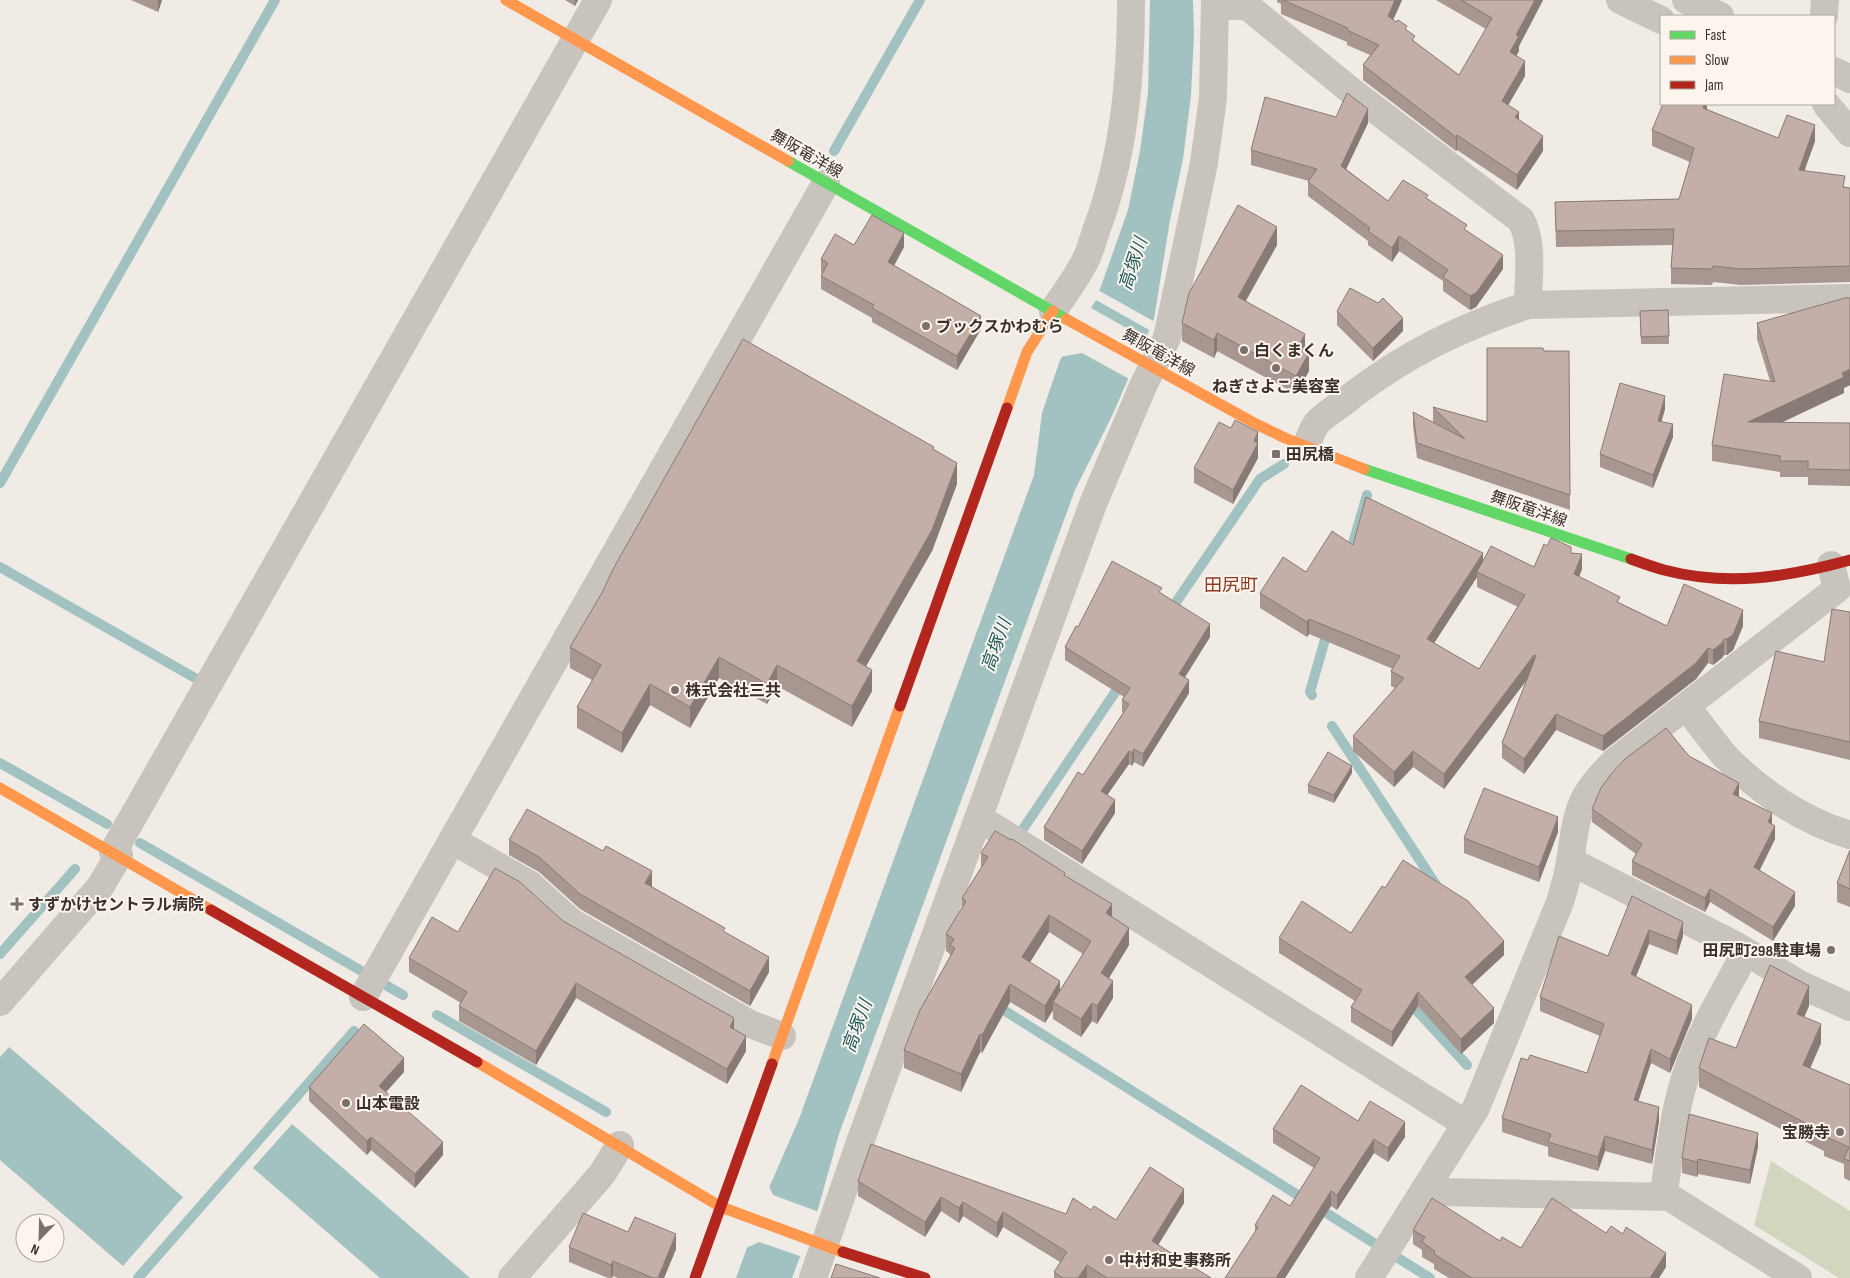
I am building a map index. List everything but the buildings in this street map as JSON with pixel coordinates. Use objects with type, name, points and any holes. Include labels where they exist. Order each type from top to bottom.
[{"type":"street","name":"舞阪竜洋線","points":[[506,0],[1147,364],[1256,424],[1306,447],[1356,466],[1664,570],[1715,579],[1767,578],[1793,574],[1840,562]]},
{"type":"street","points":[[0,1002],[100,887],[116,854],[598,0]]},
{"type":"street","points":[[695,1278],[1028,352],[1063,317],[1106,204],[1119,148],[1127,91],[1131,0]]},
{"type":"street","points":[[1620,0],[1660,20]]},
{"type":"street","points":[[1686,0],[1718,15]]},
{"type":"street","points":[[1824,15],[1825,0]]},
{"type":"street","points":[[813,1278],[822,1243],[1093,504],[1147,364],[1168,335],[1204,162],[1213,98],[1215,3],[1247,6],[1355,94],[1521,220],[1528,240],[1528,305]]},
{"type":"street","points":[[1835,72],[1850,79]]},
{"type":"street","points":[[1835,104],[1850,111]]},
{"type":"street","points":[[1827,105],[1850,133]]},
{"type":"street","points":[[363,996],[826,183]]},
{"type":"street","points":[[1306,447],[1316,424],[1397,364],[1428,345],[1461,330],[1494,316],[1528,305],[1850,298]]},
{"type":"street","points":[[1369,1278],[1476,1108],[1560,902],[1570,861],[1578,814],[1587,794],[1599,777],[1615,761],[1838,589],[1840,562]]},
{"type":"street","points":[[1686,706],[1724,754],[1750,779],[1778,800],[1808,818],[1850,835]]},
{"type":"street","points":[[0,788],[620,1145],[721,1207],[925,1278]]},
{"type":"street","points":[[977,821],[992,826],[1466,1124]]},
{"type":"street","points":[[452,840],[529,884],[571,922],[750,1024],[782,1036]]},
{"type":"street","points":[[1570,861],[1746,952],[1801,985],[1850,1007]]},
{"type":"street","points":[[1663,1197],[1679,1098],[1686,1073],[1696,1049],[1746,952]]},
{"type":"street","points":[[512,1278],[602,1174],[620,1145]]},
{"type":"street","points":[[1428,1184],[1440,1192],[1669,1197],[1798,1278]]},
{"type":"green space","points":[[1771,1161],[1850,1211],[1850,1278],[1839,1278],[1754,1225]]},
{"type":"water","name":"高塚川","points":[[1150,0],[1193,0],[1194,34],[1191,96],[1183,159],[1170,220],[1154,319],[1112,416],[1075,490],[839,1134],[818,1209],[792,1278],[736,1278],[768,1190],[799,1119],[1034,475],[1042,413],[1060,360],[1100,289],[1128,210],[1140,151],[1148,93]]},
{"type":"water","points":[[9,1047],[183,1197],[123,1266],[65,1216],[65,1213],[62,1213],[0,1160],[0,1057]]},
{"type":"water","points":[[292,1124],[470,1278],[380,1278],[253,1168]]},
{"type":"pier","points":[[1096,289],[1155,322],[1151,331],[1096,300],[1091,308],[1148,340],[1131,380],[1082,353],[1059,357]]},
{"type":"pier","points":[[768,1184],[773,1195],[819,1212],[803,1257],[759,1242],[744,1249]]},
{"type":"waterway","points":[[0,483],[275,0]]},
{"type":"waterway","points":[[834,151],[920,0]]},
{"type":"waterway","points":[[1168,614],[1260,479],[1284,464]]},
{"type":"waterway","points":[[1349,557],[1367,495]]},
{"type":"waterway","points":[[0,567],[195,678]]},
{"type":"waterway","points":[[1312,695],[1310,692],[1328,629]]},
{"type":"waterway","points":[[1023,829],[1122,682]]},
{"type":"waterway","points":[[1332,726],[1438,888]]},
{"type":"waterway","points":[[0,763],[107,824]]},
{"type":"waterway","points":[[140,843],[365,973]]},
{"type":"waterway","points":[[0,954],[75,869]]},
{"type":"waterway","points":[[382,983],[403,995]]},
{"type":"waterway","points":[[1407,1000],[1467,1065]]},
{"type":"waterway","points":[[994,1004],[1374,1243]]},
{"type":"waterway","points":[[437,1015],[606,1112]]},
{"type":"waterway","points":[[138,1278],[354,1031]]},
{"type":"waterway","points":[[1398,1258],[1430,1278]]},
{"type":"traffic: fast","points":[[788,161],[1066,319]]},
{"type":"traffic: fast","points":[[1364,469],[1631,559]]},
{"type":"traffic: slow","points":[[506,0],[788,161]]},
{"type":"traffic: slow","points":[[1007,408],[1027,352],[1053,311]]},
{"type":"traffic: slow","points":[[1066,319],[1256,424],[1285,438],[1364,469]]},
{"type":"traffic: slow","points":[[772,1064],[900,706]]},
{"type":"traffic: slow","points":[[0,788],[211,910]]},
{"type":"traffic: slow","points":[[477,1062],[721,1207],[843,1252]]},
{"type":"traffic: jam","points":[[900,706],[1007,408]]},
{"type":"traffic: jam","points":[[1631,559],[1664,570],[1688,575],[1735,579],[1781,575],[1850,560]]},
{"type":"traffic: jam","points":[[211,910],[477,1062]]},
{"type":"traffic: jam","points":[[695,1278],[772,1064]]},
{"type":"traffic: jam","points":[[843,1252],[925,1278]]},
{"type":"place","name":"ブックスかわむら","points":[[926,326]]},
{"type":"place","name":"白くまくん","points":[[1244,350]]},
{"type":"place","name":"ねぎさよこ美容室","points":[[1276,368]]},
{"type":"place","name":"田尻橋","points":[[1276,454]]},
{"type":"place","name":"株式会社三共","points":[[675,690]]},
{"type":"place","name":"すずかけセントラル病院","points":[[17,904]]},
{"type":"place","name":"田尻町298駐車場","points":[[1831,950]]},
{"type":"place","name":"山本電設","points":[[346,1103]]},
{"type":"place","name":"宝勝寺","points":[[1840,1132]]},
{"type":"place","name":"中村和史事務所","points":[[1109,1260]]},
{"type":"district","name":"田尻町","points":[[1231,585]]}]
